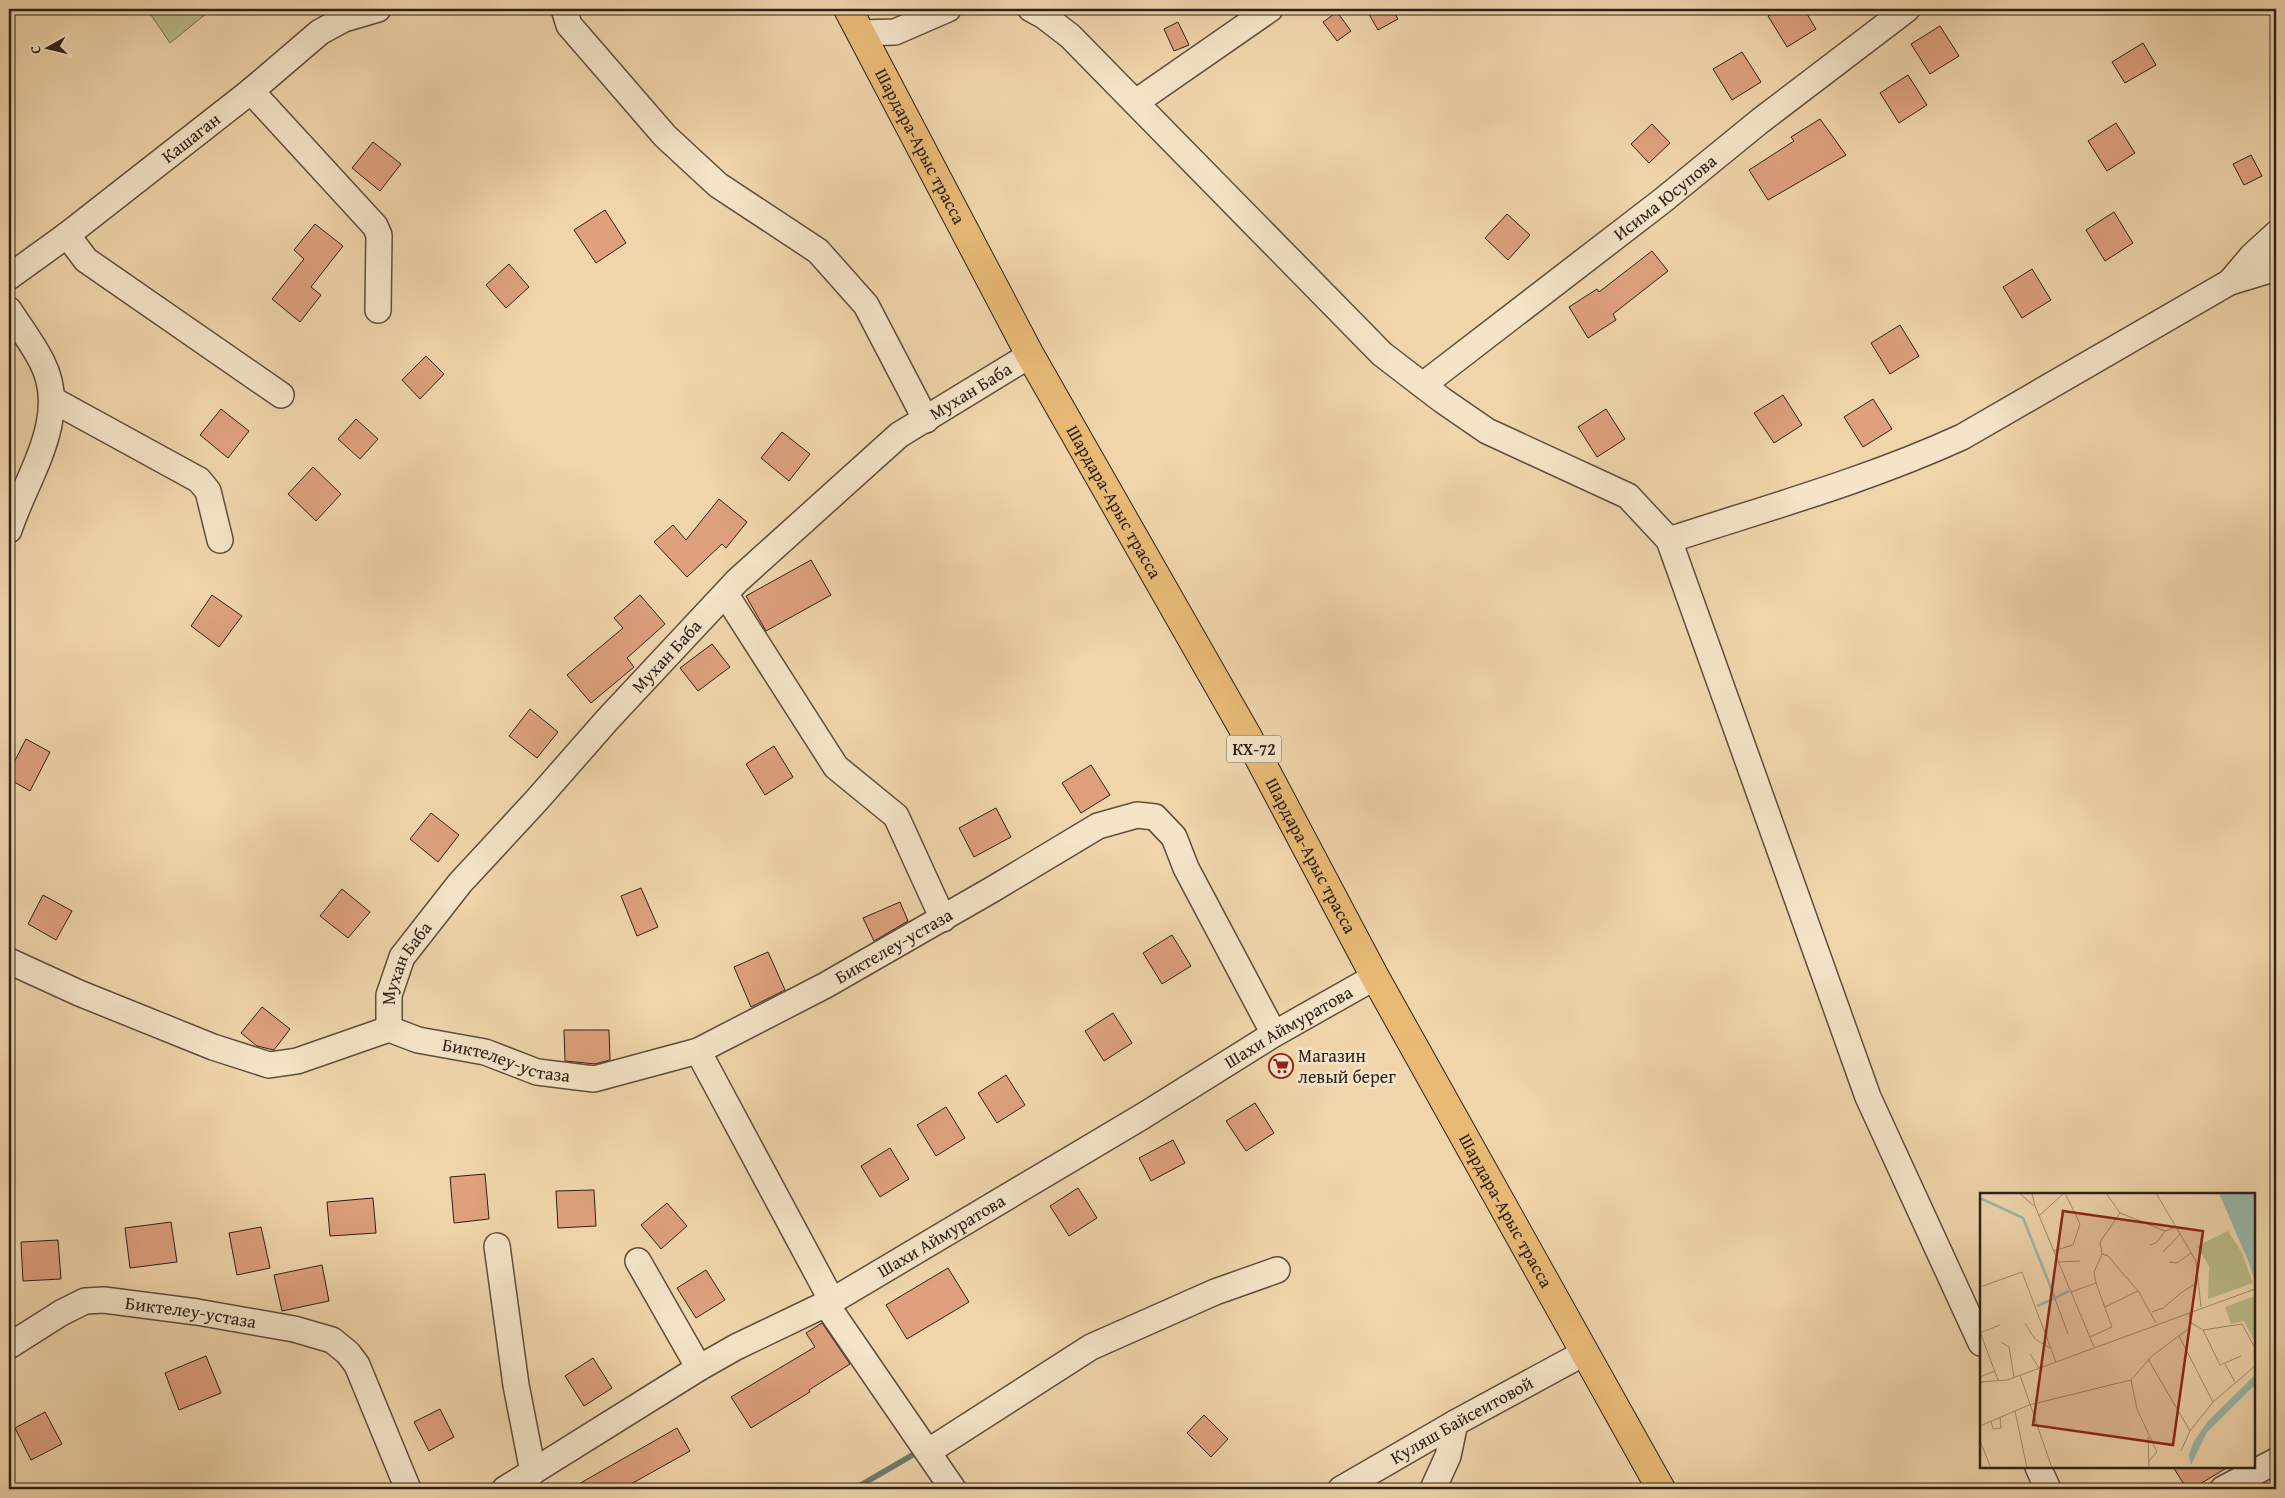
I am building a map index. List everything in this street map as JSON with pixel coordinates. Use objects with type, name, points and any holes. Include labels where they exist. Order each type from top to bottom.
[{"type":"main road","name":"Шардара-Арыс трасса","points":[[848,9],[1030,355],[1249,739],[1375,977],[1661,1489]]},
{"type":"street","name":"Кашаган","points":[[9,277],[66,235],[250,91],[320,32],[344,19],[378,9]]},
{"type":"street","points":[[564,9],[569,25],[665,136],[718,185],[818,251],[866,305],[926,420]]},
{"type":"street","points":[[860,33],[895,32],[948,9]]},
{"type":"street","points":[[1031,9],[1044,16],[1070,36],[1382,354],[1486,431],[1628,496],[1669,540],[1868,1097],[1980,1341]]},
{"type":"street","points":[[1136,102],[1270,9]]},
{"type":"street","name":"Исима Юсупова","points":[[1423,385],[1662,201],[1760,121],[1907,9]]},
{"type":"street","points":[[250,91],[375,226],[379,236],[378,310]]},
{"type":"street","points":[[2230,282],[2252,256],[2276,234]]},
{"type":"street","points":[[66,235],[86,260],[281,395]]},
{"type":"street","points":[[1669,540],[1880,471],[1930,452],[2100,358],[2230,282],[2276,268]]},
{"type":"street","points":[[9,310],[43,363],[53,400],[49,429],[9,530]]},
{"type":"street","name":"Мухан Баба","points":[[389,1029],[389,995],[402,957],[460,883],[608,719],[737,581],[899,436],[1030,355]]},
{"type":"street","points":[[53,400],[199,480],[208,491],[220,540]]},
{"type":"street","points":[[726,594],[836,767],[896,816],[942,919]]},
{"type":"street","name":"Биктелеу-устаза","points":[[389,1029],[418,1040],[484,1052],[537,1072],[594,1079],[698,1051],[826,985],[942,919],[1098,826],[1137,815],[1155,817],[1174,837],[1186,868],[1274,1034]]},
{"type":"street","points":[[9,961],[106,1004],[213,1047],[269,1065],[296,1061],[389,1029]]},
{"type":"street","name":"Шахи Аймуратова","points":[[505,1489],[699,1368],[736,1347],[829,1302],[1143,1116],[1274,1034],[1375,977]]},
{"type":"street","points":[[698,1051],[829,1302],[953,1489]]},
{"type":"street","points":[[497,1246],[516,1385],[533,1472]]},
{"type":"street","points":[[638,1260],[699,1368]]},
{"type":"street","points":[[929,1451],[1091,1347],[1215,1292],[1276,1270]]},
{"type":"street","name":"Биктелеу-устаза","points":[[9,1346],[61,1313],[85,1301],[104,1300],[197,1312],[284,1327],[332,1340],[348,1353],[357,1365],[408,1489]]},
{"type":"street","name":"Куляш Байсеитовой","points":[[1341,1489],[1455,1423],[1584,1353]]},
{"type":"street","points":[[1433,1489],[1448,1456],[1455,1423]]},
{"type":"street","points":[[2223,1489],[2276,1461]]},
{"type":"street","points":[[2038,1468],[2048,1489]]},
{"type":"green space","points":[[147,9],[212,9],[170,43]]},
{"type":"building","points":[[1366,9],[1392,9],[1398,19],[1378,30]]},
{"type":"building","points":[[1780,9],[1804,9],[1816,29],[1787,47],[1768,16]]},
{"type":"building","points":[[1337,12],[1351,31],[1337,41],[1323,22]]},
{"type":"building","points":[[1178,22],[1189,45],[1174,51],[1164,29]]},
{"type":"building","points":[[1940,26],[1959,56],[1930,74],[1911,44]]},
{"type":"building","points":[[2143,43],[2156,65],[2125,83],[2112,62]]},
{"type":"building","points":[[1742,52],[1761,82],[1732,100],[1713,69]]},
{"type":"building","points":[[1908,75],[1927,105],[1899,123],[1880,93]]},
{"type":"building","points":[[1820,119],[1846,155],[1768,200],[1749,170],[1794,141],[1791,137]]},
{"type":"building","points":[[2116,123],[2135,153],[2107,171],[2088,141]]},
{"type":"building","points":[[1652,124],[1670,143],[1649,163],[1631,144]]},
{"type":"building","points":[[373,142],[401,164],[380,191],[352,168]]},
{"type":"building","points":[[2251,155],[2262,176],[2244,185],[2233,164]]},
{"type":"building","points":[[605,210],[626,243],[596,263],[574,230]]},
{"type":"building","points":[[2114,212],[2133,243],[2105,261],[2086,230]]},
{"type":"building","points":[[1507,214],[1530,235],[1508,260],[1485,238]]},
{"type":"building","points":[[315,224],[343,246],[311,287],[321,295],[300,322],[272,299],[304,259],[294,250]]},
{"type":"building","points":[[1652,251],[1668,271],[1613,314],[1616,320],[1588,338],[1569,307],[1597,289],[1599,292]]},
{"type":"building","points":[[509,264],[529,287],[506,308],[486,285]]},
{"type":"building","points":[[2032,269],[2051,300],[2022,318],[2003,287]]},
{"type":"building","points":[[1900,325],[1919,356],[1890,374],[1871,343]]},
{"type":"building","points":[[426,356],[444,374],[420,399],[402,380]]},
{"type":"building","points":[[1783,395],[1802,425],[1774,443],[1754,413]]},
{"type":"building","points":[[1873,399],[1892,429],[1863,447],[1844,417]]},
{"type":"building","points":[[221,409],[249,431],[228,458],[200,435]]},
{"type":"building","points":[[1606,409],[1625,439],[1597,457],[1578,427]]},
{"type":"building","points":[[356,419],[378,439],[360,459],[338,439]]},
{"type":"building","points":[[782,432],[810,454],[789,481],[761,458]]},
{"type":"building","points":[[313,467],[341,494],[316,521],[288,494]]},
{"type":"building","points":[[719,499],[747,522],[726,548],[722,544],[687,577],[654,542],[673,525],[686,540]]},
{"type":"building","points":[[811,560],[831,595],[766,631],[746,596]]},
{"type":"building","points":[[212,595],[242,616],[219,647],[191,626]]},
{"type":"building","points":[[640,595],[665,624],[627,658],[634,667],[591,703],[567,675],[623,628],[614,618]]},
{"type":"building","points":[[712,644],[730,667],[698,691],[680,668]]},
{"type":"building","points":[[530,709],[558,732],[537,758],[509,736]]},
{"type":"building","points":[[26,739],[50,752],[30,791],[9,779],[9,772]]},
{"type":"building","points":[[774,746],[793,777],[765,795],[746,764]]},
{"type":"building","points":[[1091,765],[1110,795],[1081,813],[1062,783]]},
{"type":"building","points":[[996,808],[1011,837],[974,857],[959,828]]},
{"type":"building","points":[[431,813],[459,835],[438,862],[410,839]]},
{"type":"building","points":[[641,888],[658,927],[637,936],[621,896]]},
{"type":"building","points":[[342,889],[370,912],[348,938],[320,916]]},
{"type":"building","points":[[43,895],[72,911],[56,940],[28,924]]},
{"type":"building","points":[[900,902],[908,921],[874,941],[863,918]]},
{"type":"building","points":[[1172,935],[1191,966],[1162,984],[1143,953]]},
{"type":"building","points":[[768,952],[785,990],[751,1007],[734,967]]},
{"type":"building","points":[[262,1007],[290,1029],[274,1050],[257,1046],[241,1033]]},
{"type":"building","points":[[1113,1013],[1132,1043],[1104,1061],[1085,1031]]},
{"type":"building","points":[[564,1030],[609,1030],[610,1060],[595,1064],[565,1061]]},
{"type":"building","points":[[1006,1075],[1025,1105],[997,1123],[978,1093]]},
{"type":"building","points":[[1255,1103],[1274,1133],[1246,1151],[1226,1121]]},
{"type":"building","points":[[946,1107],[965,1138],[936,1156],[917,1125]]},
{"type":"building","points":[[1173,1140],[1185,1163],[1151,1181],[1139,1158]]},
{"type":"building","points":[[890,1148],[909,1179],[880,1197],[861,1166]]},
{"type":"building","points":[[485,1174],[489,1219],[454,1223],[450,1177]]},
{"type":"building","points":[[1078,1188],[1097,1218],[1069,1236],[1050,1206]]},
{"type":"building","points":[[594,1190],[596,1226],[558,1228],[556,1191]]},
{"type":"building","points":[[373,1198],[376,1233],[330,1236],[327,1202]]},
{"type":"building","points":[[667,1203],[687,1226],[661,1249],[641,1225]]},
{"type":"building","points":[[171,1222],[177,1262],[130,1268],[125,1228]]},
{"type":"building","points":[[261,1227],[270,1268],[237,1275],[229,1233]]},
{"type":"building","points":[[58,1240],[61,1279],[23,1281],[21,1242]]},
{"type":"building","points":[[322,1265],[329,1301],[282,1311],[274,1275]]},
{"type":"building","points":[[948,1268],[969,1302],[907,1339],[886,1305]]},
{"type":"building","points":[[706,1270],[725,1300],[696,1318],[677,1288]]},
{"type":"building","points":[[822,1323],[850,1364],[809,1390],[810,1392],[751,1428],[731,1397],[815,1347],[806,1333]]},
{"type":"building","points":[[206,1356],[221,1393],[179,1410],[165,1373]]},
{"type":"building","points":[[593,1358],[612,1388],[584,1406],[565,1376]]},
{"type":"building","points":[[440,1409],[454,1437],[429,1451],[414,1422]]},
{"type":"building","points":[[45,1412],[62,1444],[31,1460],[15,1428]]},
{"type":"building","points":[[1204,1415],[1228,1439],[1211,1457],[1187,1433]]},
{"type":"building","points":[[677,1428],[690,1451],[622,1489],[570,1489]]},
{"type":"building","points":[[2174,1468],[2226,1468],[2192,1489],[2187,1489]]},
{"type":"waterway","points":[[854,1489],[916,1453],[919,1456]]},
{"type":"place","name":"Магазин левый берег","points":[[1281,1066]]}]
